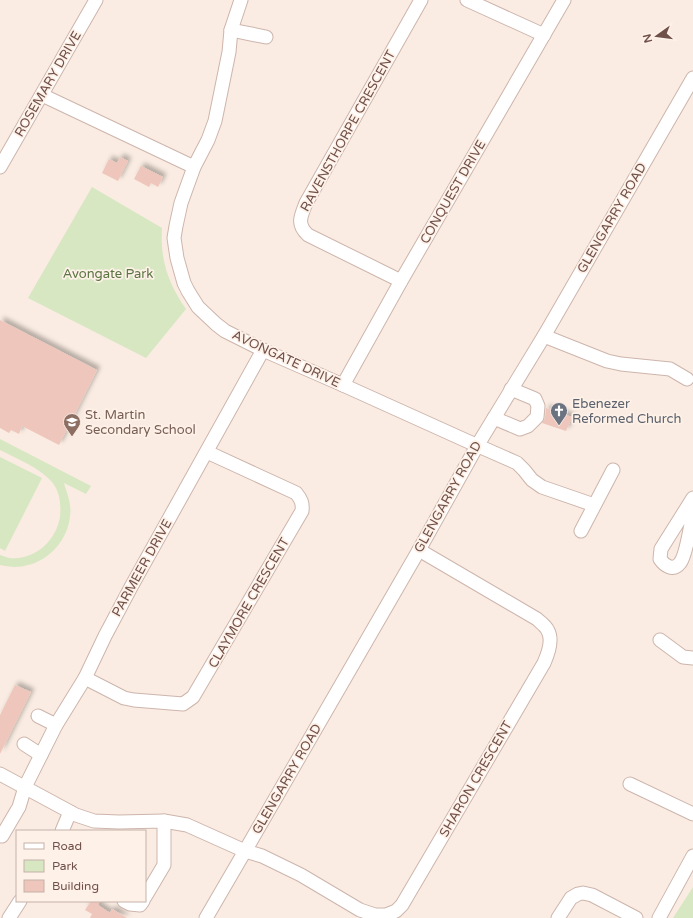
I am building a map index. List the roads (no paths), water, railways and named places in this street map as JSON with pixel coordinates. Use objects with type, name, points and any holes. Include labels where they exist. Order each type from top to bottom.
[{"type":"street","name":"ROSEMARY DRIVE","points":[[0,167],[96,0]]},
{"type":"street","name":"AVONGATE DRIVE","points":[[241,0],[232,30],[215,121],[208,140],[194,167],[181,203],[174,238],[177,258],[184,284],[198,307],[226,331],[263,350],[517,463],[532,480],[542,487],[594,505]]},
{"type":"street","name":"RAVENSTHORPE CRESCENT","points":[[401,281],[308,235],[300,224],[301,215],[306,203],[421,0]]},
{"type":"street","points":[[467,0],[544,35]]},
{"type":"street","name":"CONQUEST DRIVE","points":[[343,385],[401,281],[564,0]]},
{"type":"street","points":[[232,30],[266,37]]},
{"type":"street","name":"GLENGARRY ROAD","points":[[206,918],[419,550],[477,446],[544,336],[693,78]]},
{"type":"street","points":[[42,95],[194,167]]},
{"type":"street","points":[[544,336],[607,361],[621,364],[670,369],[687,379]]},
{"type":"street","name":"PARMEER DRIVE","points":[[0,835],[2,836],[19,807],[25,788],[56,725],[85,678],[130,587],[263,350]]},
{"type":"street","points":[[494,418],[520,429],[528,426],[537,417],[538,406],[534,399],[511,389]]},
{"type":"street","name":"CLAYMORE CRESCENT","points":[[85,678],[124,698],[134,700],[183,704],[194,697],[302,511],[300,497],[296,493],[207,452]]},
{"type":"street","points":[[580,531],[613,470]]},
{"type":"street","points":[[693,498],[661,549],[660,558],[664,565],[670,568],[681,563],[693,513]]},
{"type":"street","name":"SHARON CRESCENT","points":[[0,774],[76,815],[94,821],[164,821],[187,825],[245,851],[262,856],[301,875],[360,910],[386,915],[396,911],[402,906],[540,669],[549,652],[550,641],[549,632],[537,619],[419,550]]},
{"type":"street","points":[[660,640],[683,657],[693,658]]},
{"type":"street","points":[[38,716],[56,725]]},
{"type":"street","points":[[24,744],[41,755]]},
{"type":"street","points":[[630,784],[693,814]]},
{"type":"street","points":[[62,830],[70,812]]},
{"type":"street","points":[[146,895],[164,865],[164,821]]},
{"type":"street","points":[[659,918],[693,856]]},
{"type":"street","points":[[558,918],[571,898],[583,893],[592,895],[636,918]]},
{"type":"street","points":[[9,918],[19,902]]},
{"type":"street","points":[[126,902],[140,905],[142,902]]},
{"type":"place","name":"Ebenezer Reformed Church","points":[[559,426]]},
{"type":"place","name":"St. Martin Secondary School","points":[[72,437]]},
{"type":"park label","name":"Avongate Park","points":[[108,274]]}]
